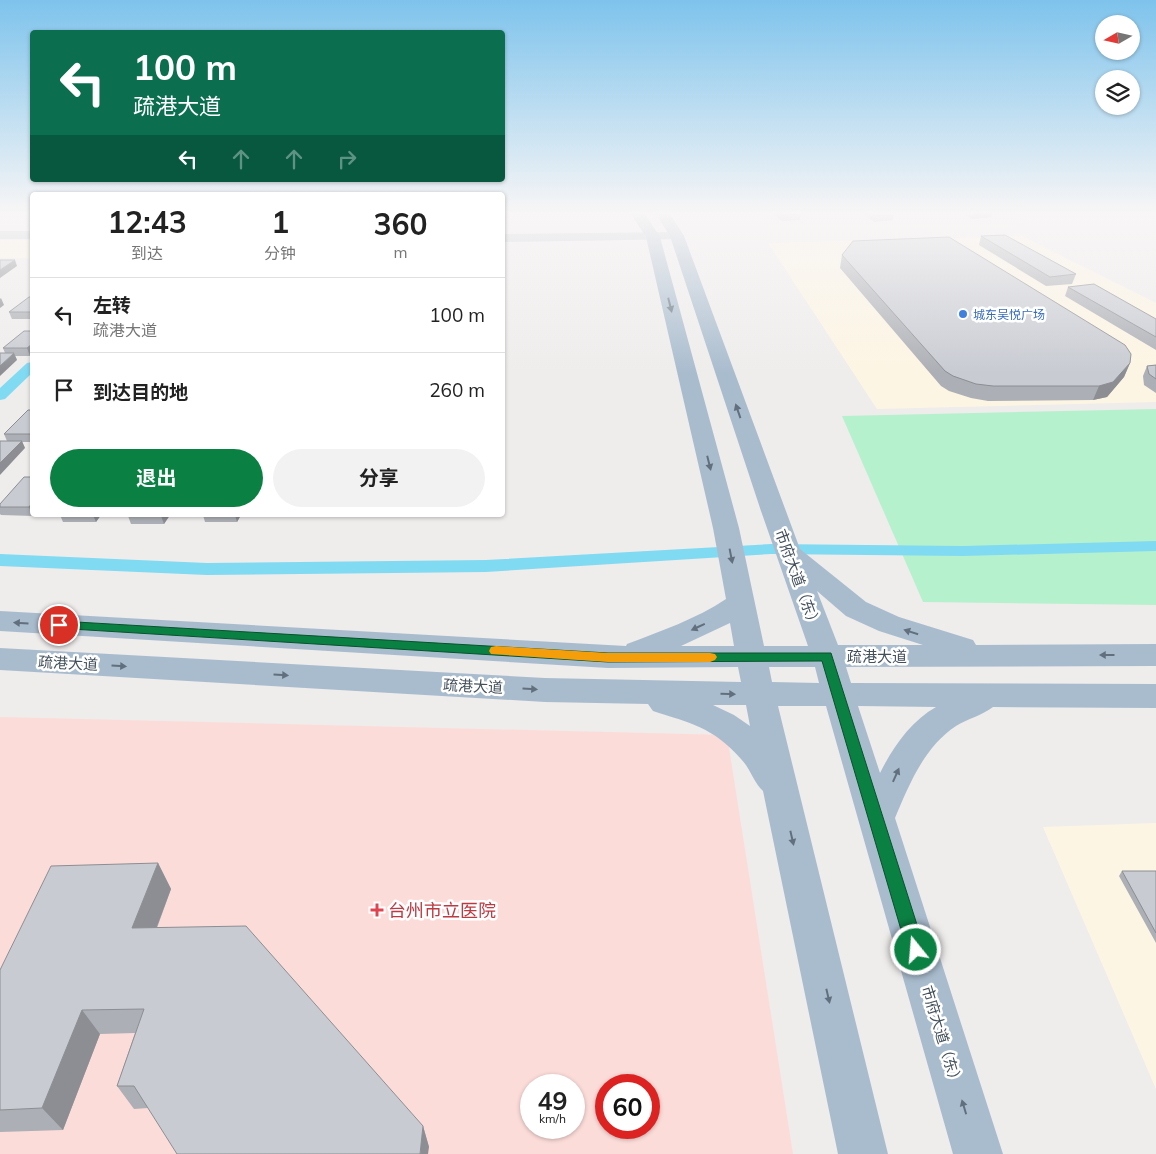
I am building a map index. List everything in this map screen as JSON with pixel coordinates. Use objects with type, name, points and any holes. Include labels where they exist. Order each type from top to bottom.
[{"type":"main road","points":[[660,265],[726,528],[751,657],[863,1154]]},
{"type":"main road","name":"市府大道（东）","points":[[687,265],[792,565],[827,656],[978,1154]]},
{"type":"main road","points":[[792,565],[803,567],[856,609],[888,624],[992,656]]},
{"type":"main road","points":[[620,657],[671,639],[725,613],[739,593]]},
{"type":"main road","name":"疏港大道","points":[[0,621],[620,657],[1156,655]]},
{"type":"main road","name":"疏港大道","points":[[0,659],[535,689],[839,695],[1156,696]]},
{"type":"main road","points":[[612,691],[690,707],[713,718],[753,749],[782,793]]},
{"type":"main road","points":[[876,819],[900,767],[924,735],[944,716],[966,705],[997,695]]},
{"type":"shaded area","points":[[782,265],[1080,265],[1156,303],[1156,402],[877,409]]},
{"type":"shaded area","name":"台州市立医院","points":[[0,717],[727,735],[793,1154],[0,1154]]},
{"type":"shaded area","points":[[1156,823],[1156,1089],[1043,827]]},
{"type":"green space","points":[[1156,409],[1156,605],[923,602],[842,416]]},
{"type":"building","points":[[0,265],[8,265],[0,270]]},
{"type":"building","name":"城东吴悦广场","points":[[851,265],[994,265],[1125,345],[1131,354],[1130,363],[1113,382],[1099,386],[993,386],[976,384],[953,376],[945,371]]},
{"type":"building","points":[[1030,265],[1059,265],[1076,274],[1050,277]]},
{"type":"building","points":[[1094,284],[1156,319],[1156,337],[1068,287]]},
{"type":"building","points":[[29,297],[30,297],[30,312],[9,312]]},
{"type":"building","points":[[24,331],[30,331],[30,346],[27,348],[3,348]]},
{"type":"building","points":[[0,353],[14,353],[0,366]]},
{"type":"building","points":[[1156,365],[1156,379],[1149,374],[1147,366]]},
{"type":"building","points":[[28,410],[30,410],[30,434],[4,434]]},
{"type":"building","points":[[0,441],[22,441],[0,463]]},
{"type":"building","points":[[24,477],[30,477],[29,507],[0,507],[0,504]]},
{"type":"building","points":[[158,863],[132,928],[246,926],[423,1126],[420,1154],[177,1154],[134,1086],[117,1086],[144,1009],[82,1010],[42,1108],[0,1110],[0,970],[51,866]]},
{"type":"building","points":[[1122,871],[1156,871],[1156,933]]},
{"type":"waterway","points":[[0,396],[30,368]]},
{"type":"waterway","points":[[0,560],[207,569],[486,566],[771,549],[963,551],[1156,546]]},
{"type":"slow traffic","points":[[496,651],[608,657],[710,657]]},
{"type":"place","name":"城东吴悦广场","points":[[963,314]]},
{"type":"place","name":"台州市立医院","points":[[377,910]]},
{"type":"route","points":[[59,625],[608,657],[827,656],[916,950]]}]
